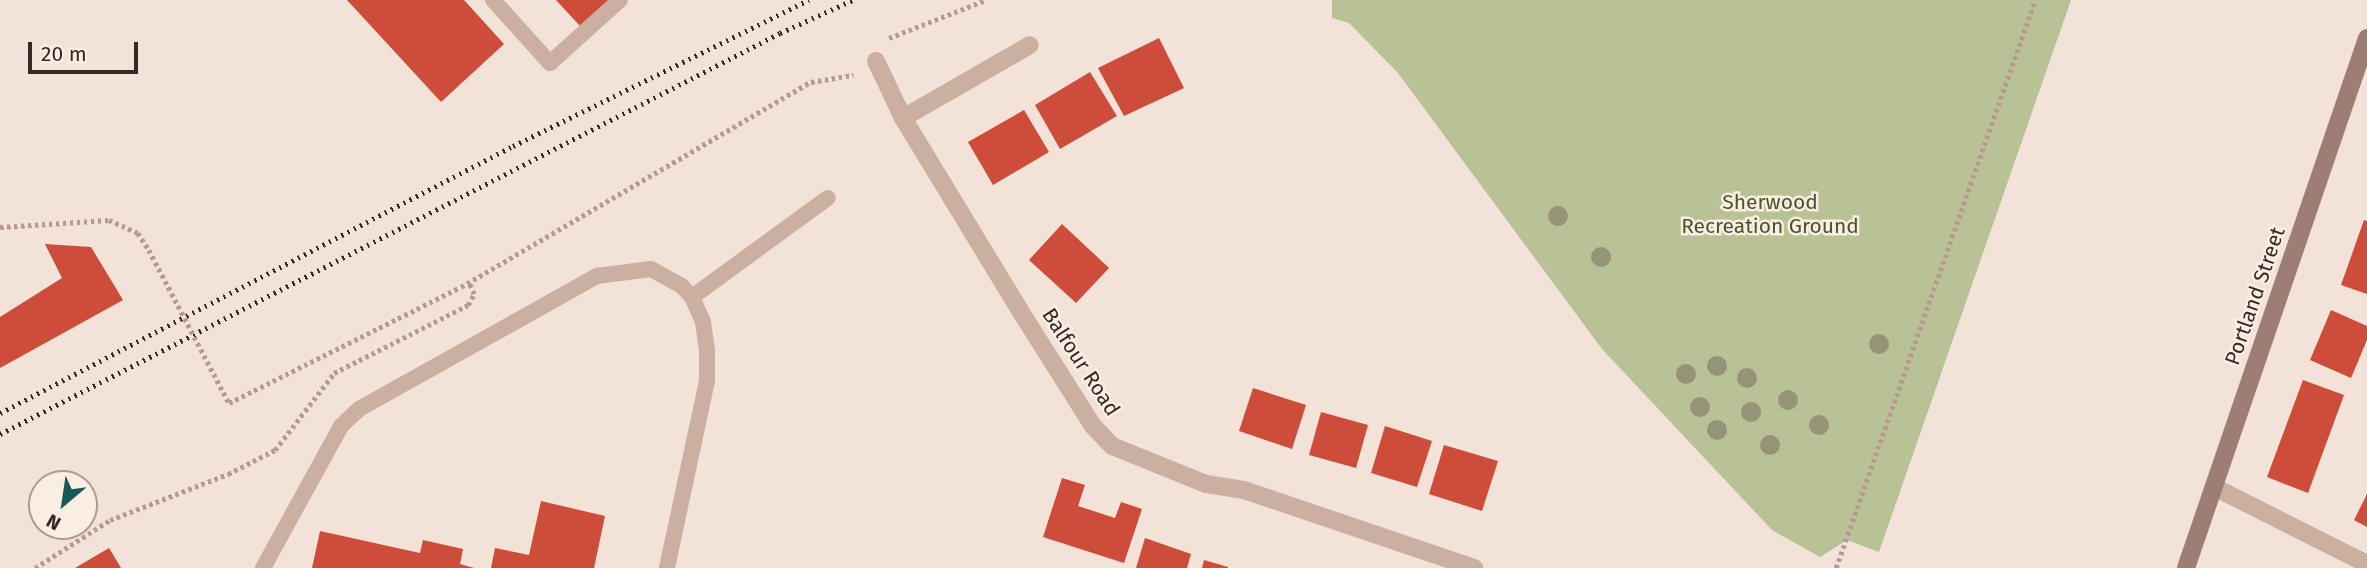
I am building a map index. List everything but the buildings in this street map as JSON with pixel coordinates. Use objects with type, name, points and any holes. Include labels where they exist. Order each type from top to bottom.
[{"type":"street","name":"Portland Street","points":[[2186,568],[2367,38]]},
{"type":"street","points":[[903,118],[1030,45]]},
{"type":"street","name":"Balfour Road","points":[[876,61],[903,118],[1093,426],[1112,446],[1206,484],[1244,490],[1474,568]]},
{"type":"street","points":[[2214,487],[2367,564]]},
{"type":"lane","points":[[493,0],[550,63],[620,0]]},
{"type":"lane","points":[[692,297],[828,198]]},
{"type":"lane","points":[[263,568],[341,426],[359,409],[597,276],[651,269],[682,286],[692,297],[706,335],[707,381],[667,568]]},
{"type":"path","points":[[885,40],[986,0]]},
{"type":"path","points":[[1836,568],[2035,0]]},
{"type":"path","points":[[0,226],[109,220],[138,233],[229,403],[469,283],[811,82],[852,78],[858,67]]},
{"type":"path","points":[[35,568],[110,520],[228,474],[275,450],[334,373],[468,305],[474,293],[469,283]]},
{"type":"green space","name":"Sherwood Recreation Ground","points":[[1332,0],[2071,0],[1879,552],[1847,540],[1820,557],[1772,530],[1602,349],[1398,73],[1349,23],[1332,18]]},
{"type":"railway","points":[[0,413],[513,146],[809,0]]},
{"type":"railway","points":[[0,434],[780,33],[853,0]]}]
